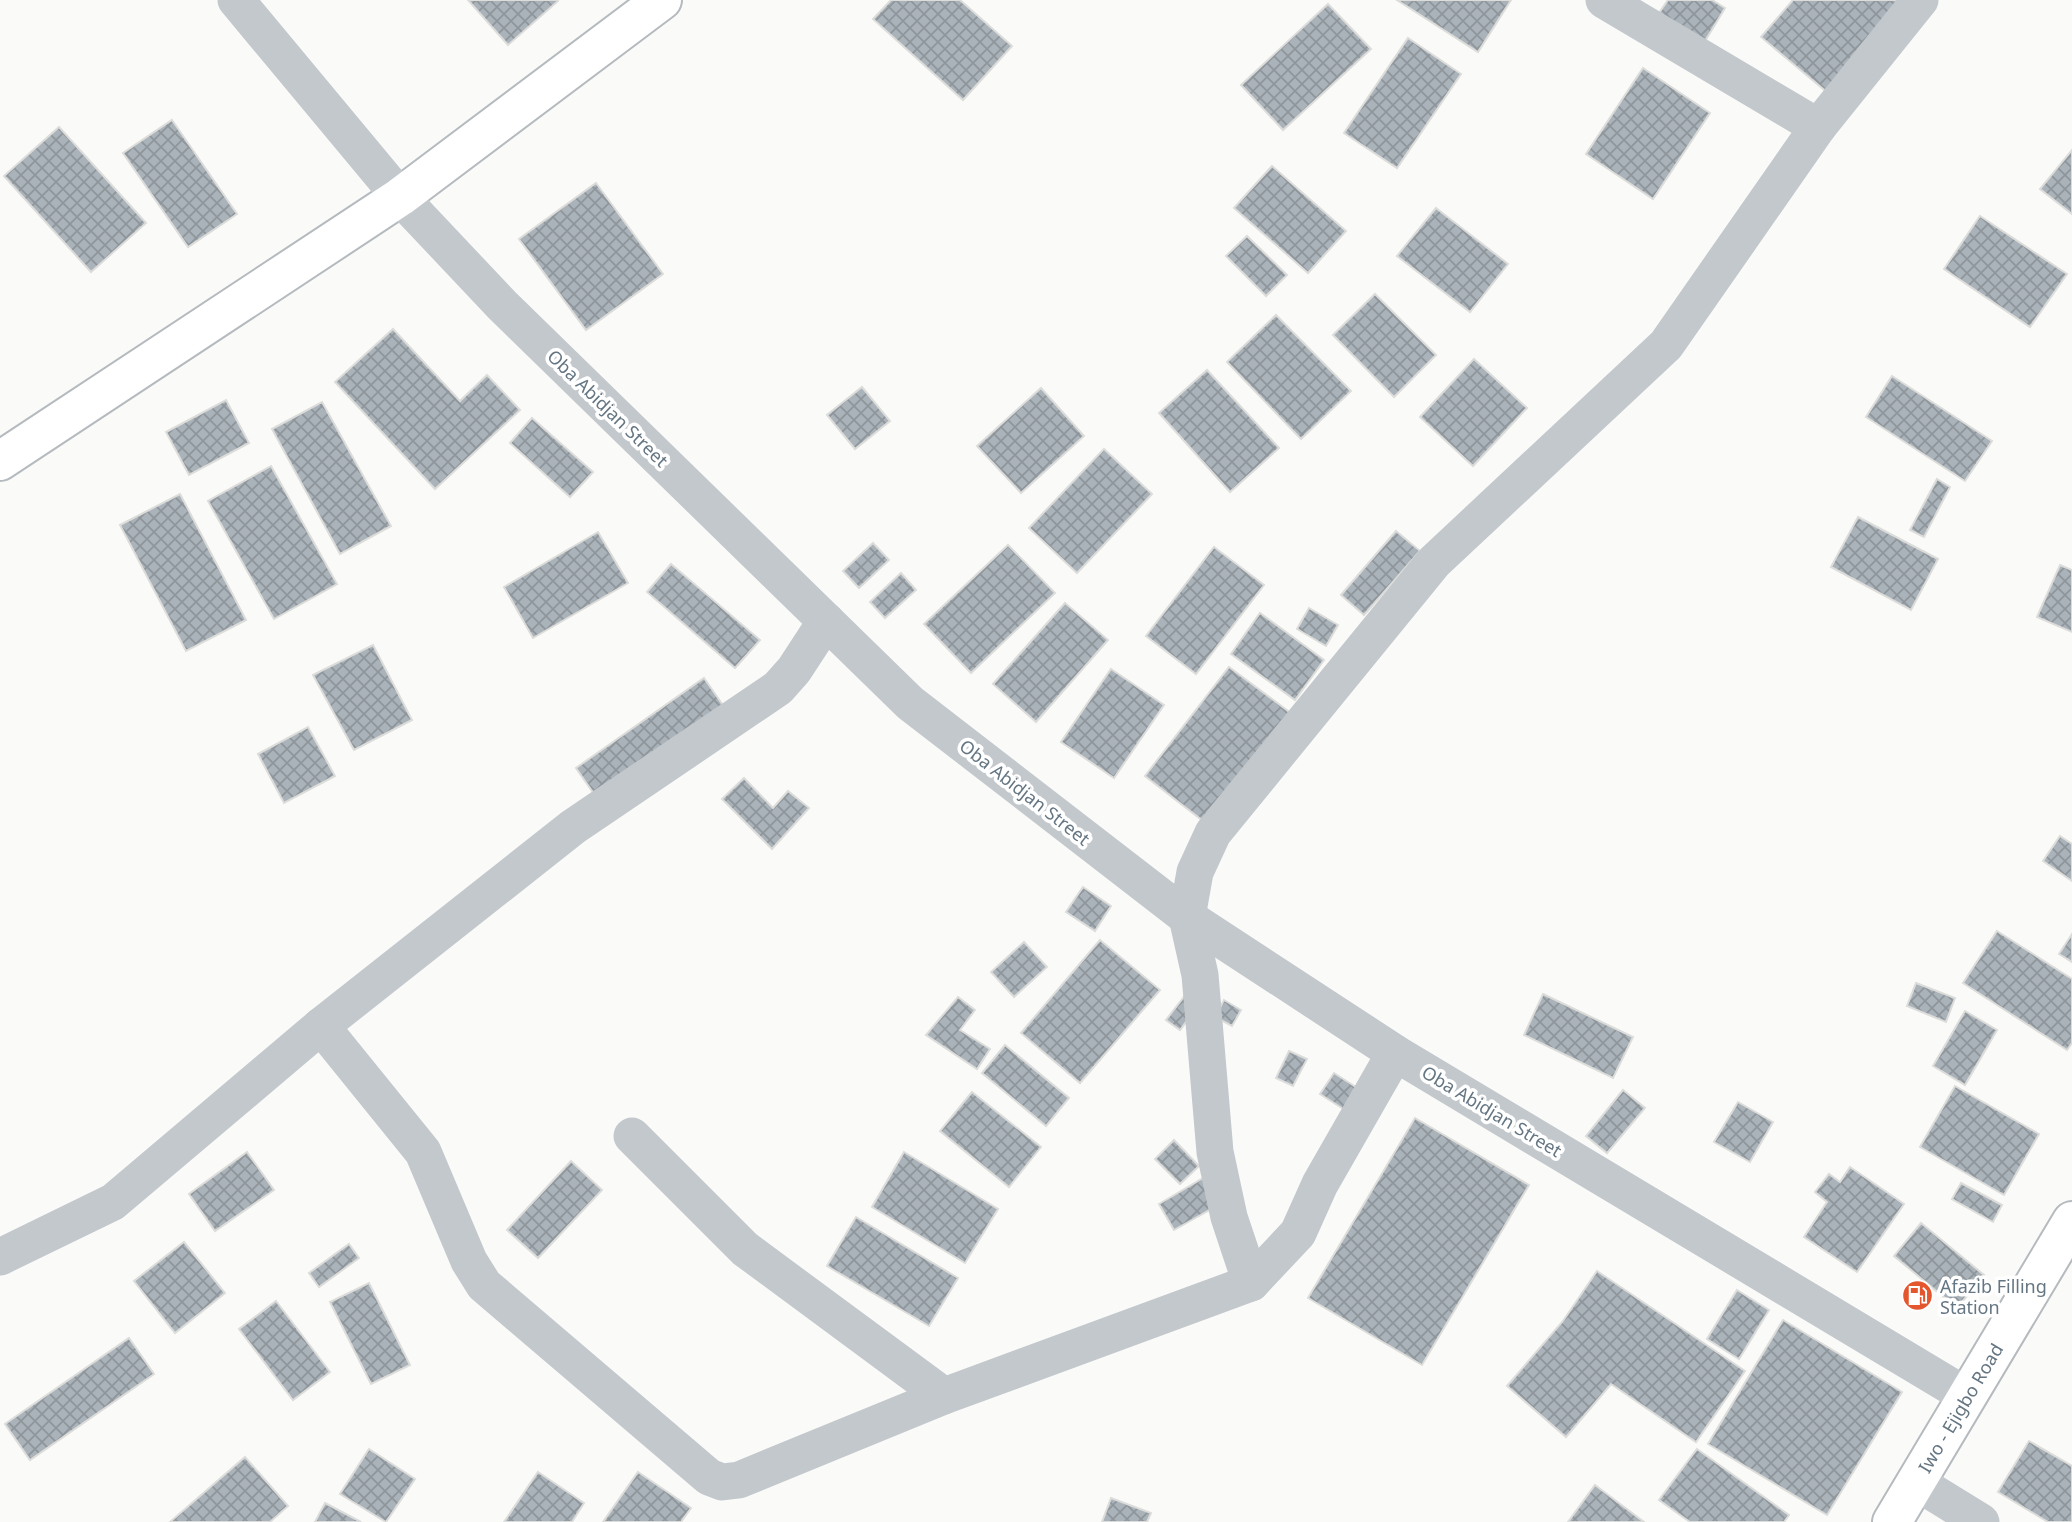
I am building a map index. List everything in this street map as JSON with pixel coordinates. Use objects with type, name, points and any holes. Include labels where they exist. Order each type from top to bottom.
[{"type":"main road","points":[[0,461],[400,197],[662,0]]},
{"type":"main road","name":"Iwo - Ejigbo Road","points":[[1892,1522],[2072,1221]]},
{"type":"street","name":"Oba Abidjan Street","points":[[236,0],[400,197],[502,305],[910,703],[1187,918],[1395,1053],[1967,1395]]},
{"type":"street","points":[[1604,0],[1818,127]]},
{"type":"street","points":[[1251,1283],[1229,1217],[1214,1152],[1200,975],[1187,918],[1195,872],[1213,833],[1434,562],[1666,345],[1818,127],[1920,0]]},
{"type":"street","points":[[0,1257],[113,1202],[321,1026],[573,827],[778,688],[794,670],[826,621]]},
{"type":"street","points":[[321,1026],[424,1152],[470,1261],[484,1284],[709,1476],[722,1482],[738,1480],[944,1396],[1251,1283],[1298,1233],[1320,1184],[1395,1053]]},
{"type":"street","points":[[632,1136],[745,1249],[944,1396]]},
{"type":"street","points":[[1916,1482],[1982,1522]]},
{"type":"building","points":[[468,0],[557,0],[558,1],[508,45]]},
{"type":"building","points":[[891,0],[960,0],[1012,46],[963,100],[873,19]]},
{"type":"building","points":[[1397,0],[1511,0],[1478,52]]},
{"type":"building","points":[[1668,0],[1712,0],[1725,8],[1705,41],[1659,13]]},
{"type":"building","points":[[1793,0],[1908,0],[1828,93],[1761,37]]},
{"type":"building","points":[[1328,4],[1371,49],[1283,130],[1241,85]]},
{"type":"building","points":[[1408,38],[1461,74],[1397,168],[1344,133]]},
{"type":"building","points":[[1643,68],[1710,113],[1653,199],[1586,154]]},
{"type":"building","points":[[172,120],[237,214],[188,247],[123,153]]},
{"type":"building","points":[[59,127],[146,223],[91,272],[4,176]]},
{"type":"building","points":[[2072,150],[2072,214],[2040,189]]},
{"type":"building","points":[[1272,166],[1346,231],[1308,273],[1234,208]]},
{"type":"building","points":[[596,183],[663,274],[586,330],[519,239]]},
{"type":"building","points":[[1436,208],[1508,264],[1470,312],[1397,256]]},
{"type":"building","points":[[1980,216],[2067,274],[2030,327],[1944,269]]},
{"type":"building","points":[[1247,236],[1287,275],[1266,296],[1226,256]]},
{"type":"building","points":[[1375,294],[1436,355],[1394,397],[1333,335]]},
{"type":"building","points":[[1276,315],[1351,391],[1301,439],[1227,362]]},
{"type":"building","points":[[393,329],[460,401],[487,375],[520,410],[435,489],[335,382]]},
{"type":"building","points":[[1474,359],[1527,408],[1473,466],[1420,417]]},
{"type":"building","points":[[1207,370],[1279,448],[1230,492],[1159,413]]},
{"type":"building","points":[[1892,376],[1992,441],[1965,481],[1866,417]]},
{"type":"building","points":[[862,387],[890,421],[855,449],[827,415]]},
{"type":"building","points":[[1041,388],[1084,436],[1021,493],[977,446]]},
{"type":"building","points":[[226,400],[249,443],[189,475],[166,432]]},
{"type":"building","points":[[322,402],[391,526],[340,554],[272,429]]},
{"type":"building","points":[[532,418],[593,472],[570,497],[510,443]]},
{"type":"building","points":[[1104,449],[1152,494],[1077,573],[1029,528]]},
{"type":"building","points":[[271,466],[337,584],[274,619],[208,501]]},
{"type":"building","points":[[1937,479],[1950,487],[1924,537],[1910,530]]},
{"type":"building","points":[[180,494],[246,620],[186,651],[120,525]]},
{"type":"building","points":[[1858,517],[1938,559],[1911,610],[1831,567]]},
{"type":"building","points":[[1396,531],[1420,551],[1364,615],[1341,595]]},
{"type":"building","points":[[598,532],[628,583],[533,638],[504,587]]},
{"type":"building","points":[[873,543],[889,560],[859,588],[843,571]]},
{"type":"building","points":[[1008,545],[1055,593],[971,673],[924,624]]},
{"type":"building","points":[[1214,547],[1264,585],[1196,674],[1146,636]]},
{"type":"building","points":[[671,564],[760,640],[735,668],[647,592]]},
{"type":"building","points":[[2060,565],[2072,570],[2072,632],[2037,617]]},
{"type":"building","points":[[901,573],[916,590],[885,618],[870,602]]},
{"type":"building","points":[[1065,603],[1108,640],[1036,722],[993,684]]},
{"type":"building","points":[[1309,608],[1338,625],[1326,646],[1297,629]]},
{"type":"building","points":[[1260,613],[1324,660],[1295,700],[1231,654]]},
{"type":"building","points":[[373,645],[412,720],[354,750],[313,675]]},
{"type":"building","points":[[1229,667],[1292,714],[1207,824],[1145,776]]},
{"type":"building","points":[[1111,669],[1164,705],[1114,778],[1061,742]]},
{"type":"building","points":[[704,678],[727,711],[599,801],[576,768]]},
{"type":"building","points":[[308,727],[335,776],[284,803],[258,754]]},
{"type":"building","points":[[744,778],[773,808],[788,791],[809,808],[772,849],[722,799]]},
{"type":"building","points":[[2060,836],[2072,844],[2072,881],[2043,861]]},
{"type":"building","points":[[1083,887],[1111,906],[1095,931],[1066,912]]},
{"type":"building","points":[[1997,931],[2072,979],[2072,1043],[2067,1050],[1963,983]]},
{"type":"building","points":[[2072,934],[2072,962],[2059,954]]},
{"type":"building","points":[[1100,940],[1160,990],[1080,1083],[1021,1033]]},
{"type":"building","points":[[1024,942],[1047,967],[1014,997],[991,972]]},
{"type":"building","points":[[1916,983],[1955,998],[1946,1022],[1907,1006]]},
{"type":"building","points":[[1187,993],[1200,1003],[1180,1030],[1166,1020]]},
{"type":"building","points":[[1543,994],[1633,1037],[1613,1078],[1524,1035]]},
{"type":"building","points":[[958,997],[975,1010],[960,1030],[990,1049],[977,1069],[926,1035]]},
{"type":"building","points":[[1224,1000],[1241,1010],[1232,1026],[1215,1017]]},
{"type":"building","points":[[1965,1011],[1997,1030],[1965,1085],[1933,1066]]},
{"type":"building","points":[[1005,1045],[1069,1098],[1046,1126],[982,1073]]},
{"type":"building","points":[[1289,1051],[1307,1059],[1293,1086],[1276,1078]]},
{"type":"building","points":[[1334,1073],[1362,1091],[1348,1112],[1320,1094]]},
{"type":"building","points":[[1955,1086],[2039,1134],[2004,1195],[1920,1147]]},
{"type":"building","points":[[1623,1090],[1645,1108],[1607,1153],[1586,1136]]},
{"type":"building","points":[[972,1092],[1041,1147],[1009,1187],[940,1131]]},
{"type":"building","points":[[1738,1102],[1773,1122],[1750,1162],[1714,1142]]},
{"type":"building","points":[[1415,1118],[1529,1185],[1422,1365],[1308,1298]]},
{"type":"building","points":[[1174,1140],[1199,1166],[1180,1184],[1155,1159]]},
{"type":"building","points":[[247,1152],[274,1190],[215,1231],[189,1194]]},
{"type":"building","points":[[904,1152],[998,1209],[965,1263],[872,1207]]},
{"type":"building","points":[[571,1161],[602,1190],[538,1258],[507,1230]]},
{"type":"building","points":[[1850,1167],[1904,1204],[1857,1272],[1804,1237],[1827,1202],[1815,1192],[1829,1174],[1840,1182]]},
{"type":"building","points":[[1205,1177],[1220,1204],[1174,1230],[1159,1204]]},
{"type":"building","points":[[1961,1183],[2002,1205],[1993,1222],[1952,1199]]},
{"type":"building","points":[[856,1217],[958,1278],[929,1326],[827,1266]]},
{"type":"building","points":[[1921,1223],[1984,1275],[1957,1308],[1894,1256]]},
{"type":"building","points":[[184,1242],[225,1293],[175,1333],[134,1281]]},
{"type":"building","points":[[349,1244],[359,1258],[319,1287],[309,1273]]},
{"type":"building","points":[[1597,1271],[1745,1371],[1696,1442],[1611,1384],[1566,1437],[1507,1386],[1563,1321]]},
{"type":"building","points":[[369,1283],[410,1365],[371,1384],[330,1302]]},
{"type":"building","points":[[1737,1290],[1769,1310],[1739,1359],[1707,1339]]},
{"type":"building","points":[[276,1301],[330,1372],[293,1400],[239,1329]]},
{"type":"building","points":[[1783,1320],[1902,1392],[1827,1515],[1708,1444]]},
{"type":"building","points":[[129,1338],[154,1374],[30,1460],[5,1424]]},
{"type":"building","points":[[2029,1441],[2072,1466],[2072,1522],[2048,1522],[1998,1492]]},
{"type":"building","points":[[369,1449],[415,1479],[386,1522],[340,1494]]},
{"type":"building","points":[[1697,1449],[1789,1515],[1784,1522],[1690,1522],[1659,1500]]},
{"type":"building","points":[[245,1457],[288,1506],[270,1522],[170,1522]]},
{"type":"building","points":[[538,1472],[584,1503],[572,1522],[504,1522]]},
{"type":"building","points":[[638,1472],[691,1508],[681,1522],[603,1522]]},
{"type":"building","points":[[1595,1485],[1644,1522],[1568,1522]]},
{"type":"building","points":[[1111,1498],[1151,1513],[1147,1522],[1102,1522]]},
{"type":"building","points":[[325,1503],[361,1522],[315,1522]]},
{"type":"place","name":"Afazib Filling Station","points":[[1917,1296]]}]
